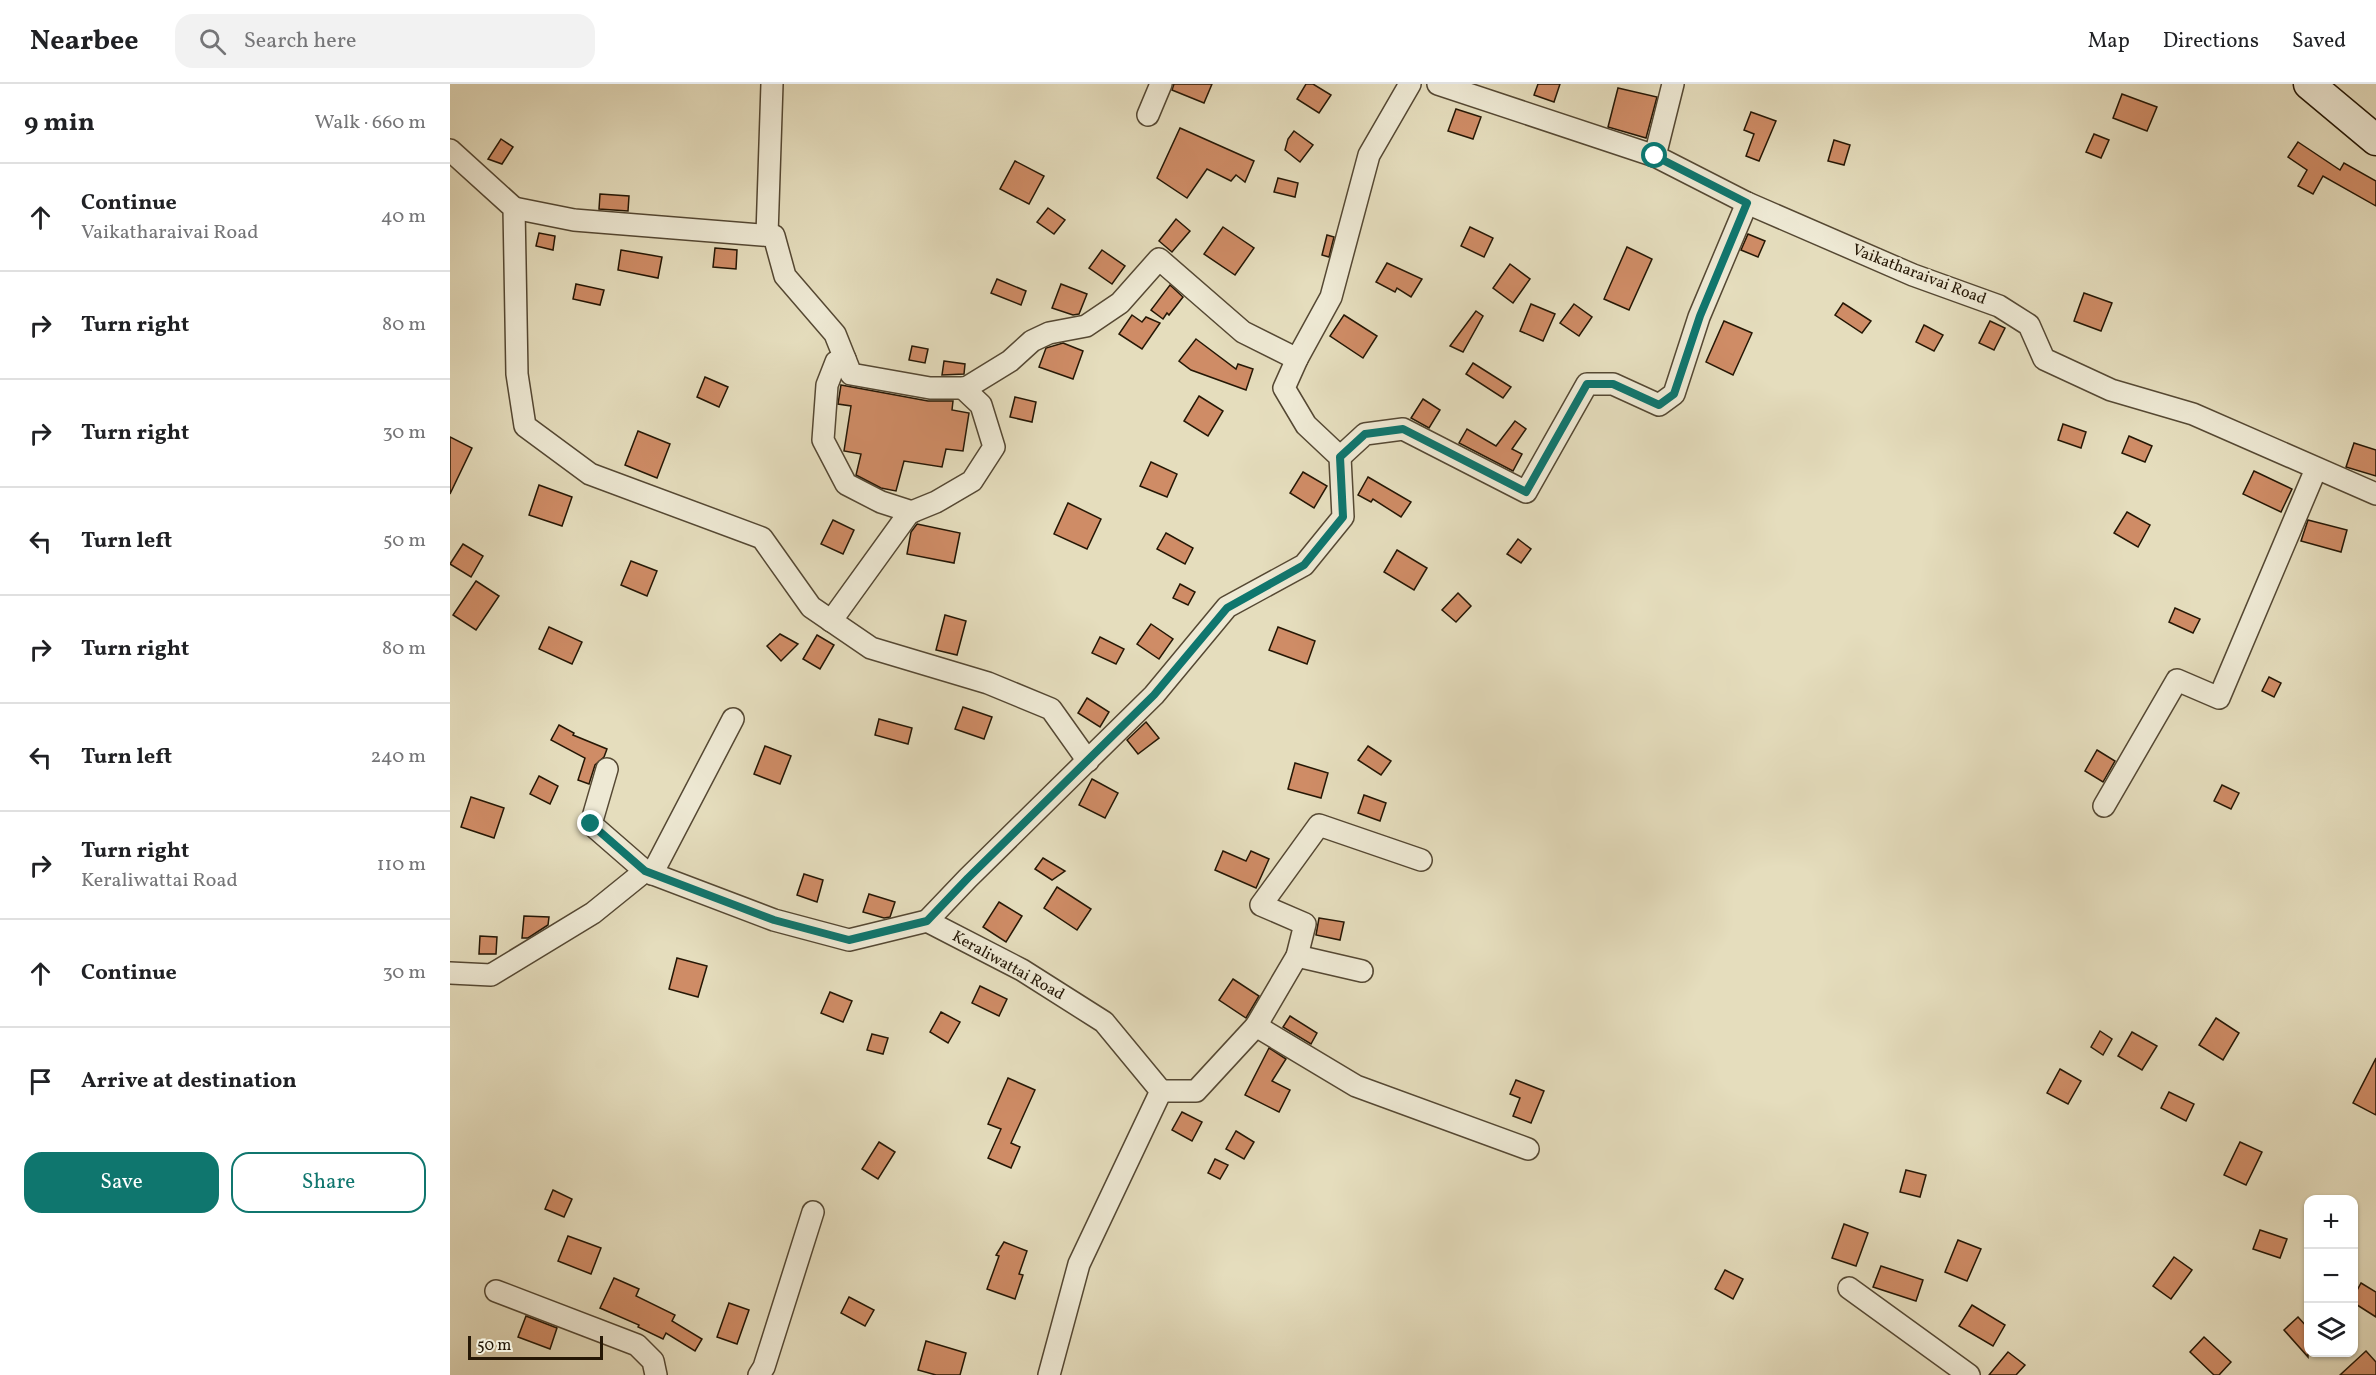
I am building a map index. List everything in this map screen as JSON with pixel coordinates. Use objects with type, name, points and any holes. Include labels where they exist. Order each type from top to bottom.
[{"type":"street","points":[[767,235],[772,84]]},
{"type":"street","points":[[1148,115],[1161,84]]},
{"type":"street","points":[[607,769],[591,824],[649,872],[774,920],[849,940],[927,921],[1154,695],[1227,608],[1304,565],[1343,517],[1340,457],[1306,425],[1284,388],[1331,297],[1369,155],[1410,84]]},
{"type":"street","name":"Vaikatharaivai Road","points":[[1438,84],[1655,156],[1747,203],[1912,275],[1999,306],[2029,325],[2044,359],[2111,390],[2193,414],[2376,494]]},
{"type":"street","points":[[1655,156],[1673,84]]},
{"type":"street","points":[[2309,84],[2376,140]]},
{"type":"street","points":[[450,150],[514,208],[574,220],[774,236],[785,276],[835,334],[851,374],[930,388],[963,388],[1010,361],[1032,341],[1049,333],[1086,326],[1120,303],[1159,260],[1243,332],[1297,359]]},
{"type":"street","points":[[1340,457],[1365,434],[1403,429],[1526,492],[1587,384],[1613,384],[1659,405],[1674,394],[1700,316],[1747,203]]},
{"type":"street","points":[[514,208],[517,375],[525,426],[590,474],[762,538],[811,607],[871,648],[988,683],[1051,709],[1088,761]]},
{"type":"street","points":[[845,359],[836,362],[827,385],[823,440],[846,484],[881,502],[912,512]]},
{"type":"street","points":[[831,621],[909,513],[972,482],[994,447],[981,405],[963,388]]},
{"type":"street","points":[[2104,806],[2177,680],[2219,698],[2316,469]]},
{"type":"street","points":[[450,974],[491,975],[593,914],[649,872],[733,719]]},
{"type":"street","points":[[1049,1375],[1079,1264],[1161,1091],[1196,1090],[1256,1026],[1297,956],[1305,924],[1261,905],[1319,825],[1421,860]]},
{"type":"street","name":"Keraliwattai Road","points":[[927,921],[1022,970],[1104,1022],[1161,1091]]},
{"type":"street","points":[[1297,956],[1362,971]]},
{"type":"street","points":[[1256,1026],[1356,1086],[1528,1149]]},
{"type":"street","points":[[759,1375],[764,1367],[813,1212]]},
{"type":"street","points":[[1849,1288],[1970,1375]]},
{"type":"street","points":[[496,1291],[637,1345],[653,1361],[656,1375]]},
{"type":"building","points":[[1174,84],[1212,84],[1204,103],[1172,90]]},
{"type":"building","points":[[1306,84],[1313,84],[1331,95],[1319,113],[1297,99]]},
{"type":"building","points":[[1538,84],[1560,84],[1554,102],[1534,95]]},
{"type":"building","points":[[1618,88],[1657,97],[1646,138],[1608,127]]},
{"type":"building","points":[[2122,94],[2157,107],[2147,131],[2113,118]]},
{"type":"building","points":[[1456,109],[1481,117],[1473,139],[1448,131]]},
{"type":"building","points":[[1751,112],[1776,121],[1759,161],[1746,156],[1754,134],[1744,130]]},
{"type":"building","points":[[1180,128],[1254,161],[1245,182],[1236,175],[1231,181],[1207,169],[1187,198],[1157,178]]},
{"type":"building","points":[[1294,131],[1313,145],[1300,162],[1285,150],[1288,139]]},
{"type":"building","points":[[2094,134],[2109,140],[2101,158],[2086,152]]},
{"type":"building","points":[[501,139],[513,147],[502,164],[488,159]]},
{"type":"building","points":[[1834,140],[1850,145],[1844,165],[1828,161]]},
{"type":"building","points":[[2298,142],[2340,170],[2344,163],[2376,181],[2376,206],[2323,176],[2313,194],[2298,186],[2307,170],[2288,157]]},
{"type":"building","points":[[1015,161],[1044,176],[1029,204],[1000,189]]},
{"type":"building","points":[[1278,178],[1298,183],[1295,197],[1274,192]]},
{"type":"building","points":[[600,194],[629,196],[628,211],[599,209]]},
{"type":"building","points":[[1048,208],[1065,220],[1054,234],[1037,222]]},
{"type":"building","points":[[1176,219],[1190,231],[1172,252],[1159,241]]},
{"type":"building","points":[[1223,227],[1254,248],[1235,275],[1204,254]]},
{"type":"building","points":[[1470,227],[1493,238],[1484,257],[1461,246]]},
{"type":"building","points":[[539,233],[555,236],[553,250],[536,246]]},
{"type":"building","points":[[1748,234],[1765,241],[1758,257],[1741,250]]},
{"type":"building","points":[[1327,235],[1334,237],[1329,257],[1322,255]]},
{"type":"building","points":[[1627,247],[1652,259],[1629,310],[1604,299]]},
{"type":"building","points":[[715,248],[737,250],[736,269],[713,267]]},
{"type":"building","points":[[621,250],[662,257],[658,278],[618,270]]},
{"type":"building","points":[[1102,250],[1125,266],[1112,284],[1089,268]]},
{"type":"building","points":[[1387,263],[1422,279],[1411,297],[1397,288],[1395,292],[1376,282]]},
{"type":"building","points":[[1510,264],[1530,279],[1513,303],[1493,288]]},
{"type":"building","points":[[997,279],[1026,291],[1021,305],[991,293]]},
{"type":"building","points":[[576,284],[604,290],[600,305],[573,299]]},
{"type":"building","points":[[1061,284],[1087,294],[1079,314],[1073,315],[1052,308]]},
{"type":"building","points":[[1170,285],[1183,297],[1163,319],[1151,310]]},
{"type":"building","points":[[2084,293],[2112,303],[2101,331],[2074,321]]},
{"type":"building","points":[[1843,303],[1871,321],[1862,333],[1835,315]]},
{"type":"building","points":[[1531,304],[1555,314],[1543,341],[1520,331]]},
{"type":"building","points":[[1574,304],[1592,317],[1579,336],[1560,323]]},
{"type":"building","points":[[1476,311],[1483,316],[1463,352],[1450,346]]},
{"type":"building","points":[[1132,315],[1142,322],[1146,317],[1160,323],[1142,349],[1119,334]]},
{"type":"building","points":[[1344,315],[1377,336],[1363,358],[1330,336]]},
{"type":"building","points":[[1724,321],[1752,333],[1733,375],[1706,362]]},
{"type":"building","points":[[1990,321],[2005,328],[1994,350],[1979,343]]},
{"type":"building","points":[[1924,325],[1943,335],[1934,351],[1916,342]]},
{"type":"building","points":[[1196,339],[1236,369],[1238,364],[1253,369],[1246,390],[1191,370],[1179,361]]},
{"type":"building","points":[[1063,343],[1083,351],[1073,379],[1039,367],[1046,348]]},
{"type":"building","points":[[912,346],[928,349],[925,363],[909,360]]},
{"type":"building","points":[[944,361],[965,364],[964,374],[942,375]]},
{"type":"building","points":[[1473,363],[1511,387],[1503,398],[1466,374]]},
{"type":"building","points":[[705,377],[728,387],[719,407],[697,397]]},
{"type":"building","points":[[841,385],[928,401],[953,401],[952,410],[969,413],[963,451],[946,449],[942,467],[904,461],[896,491],[881,488],[856,475],[861,454],[844,451],[851,406],[838,404]]},
{"type":"building","points":[[1199,396],[1223,411],[1208,436],[1184,421]]},
{"type":"building","points":[[1015,397],[1036,402],[1032,422],[1010,417]]},
{"type":"building","points":[[1423,399],[1440,410],[1429,428],[1411,418]]},
{"type":"building","points":[[1515,421],[1526,429],[1512,449],[1522,454],[1513,471],[1459,443],[1467,429],[1496,446]]},
{"type":"building","points":[[2063,424],[2086,432],[2081,448],[2058,440]]},
{"type":"building","points":[[638,431],[670,444],[657,478],[625,465]]},
{"type":"building","points":[[2129,436],[2152,446],[2145,462],[2122,453]]},
{"type":"building","points":[[450,437],[472,448],[450,494]]},
{"type":"building","points":[[2354,443],[2376,450],[2376,476],[2346,467]]},
{"type":"building","points":[[1151,462],[1177,474],[1167,497],[1140,486]]},
{"type":"building","points":[[2254,471],[2292,489],[2281,512],[2243,494]]},
{"type":"building","points":[[1303,472],[1327,486],[1314,508],[1290,493]]},
{"type":"building","points":[[1368,477],[1411,502],[1401,517],[1373,499],[1371,502],[1358,495]]},
{"type":"building","points":[[539,485],[572,497],[562,526],[529,515]]},
{"type":"building","points":[[1068,503],[1101,519],[1087,549],[1054,534]]},
{"type":"building","points":[[2127,512],[2150,525],[2138,547],[2114,533]]},
{"type":"building","points":[[833,520],[854,530],[843,554],[821,544]]},
{"type":"building","points":[[2308,520],[2347,530],[2341,552],[2301,541]]},
{"type":"building","points":[[917,524],[960,533],[954,563],[907,554],[911,532]]},
{"type":"building","points":[[1166,533],[1193,548],[1185,564],[1157,549]]},
{"type":"building","points":[[1518,539],[1531,549],[1521,563],[1507,554]]},
{"type":"building","points":[[463,544],[483,556],[471,577],[450,564]]},
{"type":"building","points":[[1397,550],[1427,568],[1414,590],[1384,572]]},
{"type":"building","points":[[631,561],[657,571],[647,596],[621,585]]},
{"type":"building","points":[[476,581],[499,596],[476,630],[453,615]]},
{"type":"building","points":[[1180,584],[1195,592],[1188,605],[1173,598]]},
{"type":"building","points":[[1458,593],[1471,606],[1456,622],[1442,610]]},
{"type":"building","points":[[2175,608],[2200,619],[2193,633],[2169,622]]},
{"type":"building","points":[[945,615],[966,621],[957,655],[936,650]]},
{"type":"building","points":[[1151,624],[1173,639],[1159,659],[1137,644]]},
{"type":"building","points":[[549,627],[582,642],[572,664],[539,649]]},
{"type":"building","points":[[1278,627],[1315,641],[1307,664],[1269,650]]},
{"type":"building","points":[[780,634],[798,644],[781,661],[767,646]]},
{"type":"building","points":[[817,635],[834,645],[820,669],[803,659]]},
{"type":"building","points":[[1100,637],[1124,649],[1116,664],[1092,653]]},
{"type":"building","points":[[2269,677],[2281,683],[2274,697],[2262,691]]},
{"type":"building","points":[[1087,698],[1109,712],[1100,727],[1078,713]]},
{"type":"building","points":[[963,707],[992,717],[984,739],[955,729]]},
{"type":"building","points":[[879,719],[912,728],[908,744],[875,735]]},
{"type":"building","points":[[1146,722],[1159,738],[1138,754],[1127,740]]},
{"type":"building","points":[[559,725],[574,733],[573,735],[607,749],[604,757],[595,765],[589,784],[578,780],[585,758],[551,740]]},
{"type":"building","points":[[765,746],[791,756],[780,784],[754,774]]},
{"type":"building","points":[[1368,746],[1391,761],[1381,775],[1358,760]]},
{"type":"building","points":[[2097,750],[2115,761],[2103,782],[2085,771]]},
{"type":"building","points":[[1295,763],[1328,773],[1321,798],[1288,789]]},
{"type":"building","points":[[539,776],[558,786],[550,804],[530,794]]},
{"type":"building","points":[[1092,779],[1118,793],[1105,818],[1079,805]]},
{"type":"building","points":[[2222,785],[2239,793],[2231,809],[2214,801]]},
{"type":"building","points":[[1364,795],[1386,803],[1380,821],[1358,813]]},
{"type":"building","points":[[471,797],[504,808],[494,838],[461,827]]},
{"type":"building","points":[[1223,851],[1246,861],[1251,851],[1269,859],[1256,888],[1215,870]]},
{"type":"building","points":[[1043,858],[1065,871],[1052,880],[1035,869]]},
{"type":"building","points":[[804,874],[823,880],[817,902],[797,895]]},
{"type":"building","points":[[1057,887],[1091,909],[1077,930],[1044,908]]},
{"type":"building","points":[[869,894],[895,902],[890,917],[884,918],[863,912]]},
{"type":"building","points":[[999,902],[1022,916],[1006,942],[983,927]]},
{"type":"building","points":[[524,916],[549,917],[548,925],[528,938],[522,938]]},
{"type":"building","points":[[1319,918],[1344,922],[1340,940],[1316,935]]},
{"type":"building","points":[[480,936],[497,937],[496,954],[479,954]]},
{"type":"building","points":[[677,958],[707,966],[698,997],[669,989]]},
{"type":"building","points":[[1233,979],[1259,996],[1246,1018],[1219,1000]]},
{"type":"building","points":[[980,986],[1007,999],[999,1016],[972,1003]]},
{"type":"building","points":[[830,992],[852,1001],[843,1022],[821,1013]]},
{"type":"building","points":[[941,1012],[960,1022],[948,1043],[930,1032]]},
{"type":"building","points":[[1290,1016],[1317,1033],[1311,1044],[1283,1027]]},
{"type":"building","points":[[2216,1018],[2239,1033],[2223,1060],[2199,1045]]},
{"type":"building","points":[[2100,1031],[2112,1039],[2103,1055],[2091,1047]]},
{"type":"building","points":[[2132,1032],[2157,1046],[2142,1070],[2118,1056]]},
{"type":"building","points":[[872,1034],[888,1038],[883,1054],[867,1050]]},
{"type":"building","points":[[1269,1048],[1286,1059],[1272,1081],[1290,1090],[1279,1112],[1245,1095]]},
{"type":"building","points":[[2376,1058],[2376,1115],[2353,1103]]},
{"type":"building","points":[[2060,1069],[2081,1081],[2068,1104],[2047,1093]]},
{"type":"building","points":[[1008,1078],[1035,1090],[1011,1143],[1020,1147],[1011,1168],[988,1158],[1001,1129],[988,1124]]},
{"type":"building","points":[[1516,1080],[1544,1091],[1531,1123],[1513,1116],[1520,1098],[1510,1094]]},
{"type":"building","points":[[2169,1092],[2194,1104],[2186,1121],[2161,1108]]},
{"type":"building","points":[[1182,1112],[1202,1122],[1192,1141],[1172,1130]]},
{"type":"building","points":[[1236,1131],[1254,1142],[1244,1159],[1226,1149]]},
{"type":"building","points":[[879,1142],[895,1152],[878,1179],[862,1169]]},
{"type":"building","points":[[2240,1142],[2262,1152],[2246,1185],[2224,1175]]},
{"type":"building","points":[[1215,1159],[1228,1165],[1220,1179],[1208,1173]]},
{"type":"building","points":[[1906,1170],[1926,1175],[1920,1197],[1900,1192]]},
{"type":"building","points":[[553,1190],[572,1199],[564,1217],[545,1209]]},
{"type":"building","points":[[1844,1224],[1868,1233],[1856,1266],[1832,1258]]},
{"type":"building","points":[[2260,1230],[2287,1239],[2280,1258],[2253,1249]]},
{"type":"building","points":[[568,1236],[601,1248],[591,1274],[558,1261]]},
{"type":"building","points":[[1958,1240],[1981,1249],[1967,1281],[1945,1272]]},
{"type":"building","points":[[1004,1242],[1027,1251],[1019,1274],[1023,1275],[1015,1299],[987,1289],[999,1256],[996,1255]]},
{"type":"building","points":[[2174,1257],[2192,1270],[2171,1299],[2153,1286]]},
{"type":"building","points":[[1881,1266],[1923,1280],[1916,1301],[1873,1287]]},
{"type":"building","points":[[1725,1270],[1743,1279],[1733,1299],[1715,1289]]},
{"type":"building","points":[[614,1278],[639,1289],[636,1296],[675,1315],[672,1321],[702,1339],[695,1351],[666,1333],[663,1339],[638,1327],[639,1325],[600,1308]]},
{"type":"building","points":[[2361,1283],[2376,1292],[2376,1317],[2358,1306],[2358,1289]]},
{"type":"building","points":[[849,1297],[874,1310],[865,1326],[841,1313]]},
{"type":"building","points":[[729,1303],[749,1310],[737,1344],[717,1337]]},
{"type":"building","points":[[1972,1305],[2005,1325],[1993,1346],[1959,1326]]},
{"type":"building","points":[[526,1316],[557,1328],[550,1349],[518,1337]]},
{"type":"building","points":[[2298,1317],[2304,1324],[2304,1352],[2284,1330]]},
{"type":"building","points":[[2204,1337],[2231,1362],[2219,1375],[2214,1375],[2190,1352]]},
{"type":"building","points":[[926,1341],[966,1353],[960,1375],[936,1375],[918,1370]]},
{"type":"building","points":[[2366,1351],[2376,1362],[2376,1375],[2340,1375]]},
{"type":"building","points":[[2008,1352],[2025,1365],[2016,1375],[1989,1375]]},
{"type":"route","points":[[591,824],[645,871],[774,920],[849,940],[927,921],[1154,695],[1227,608],[1304,565],[1343,517],[1340,457],[1365,434],[1403,429],[1526,492],[1587,384],[1613,384],[1659,405],[1674,394],[1700,316],[1747,203],[1655,156]]}]
